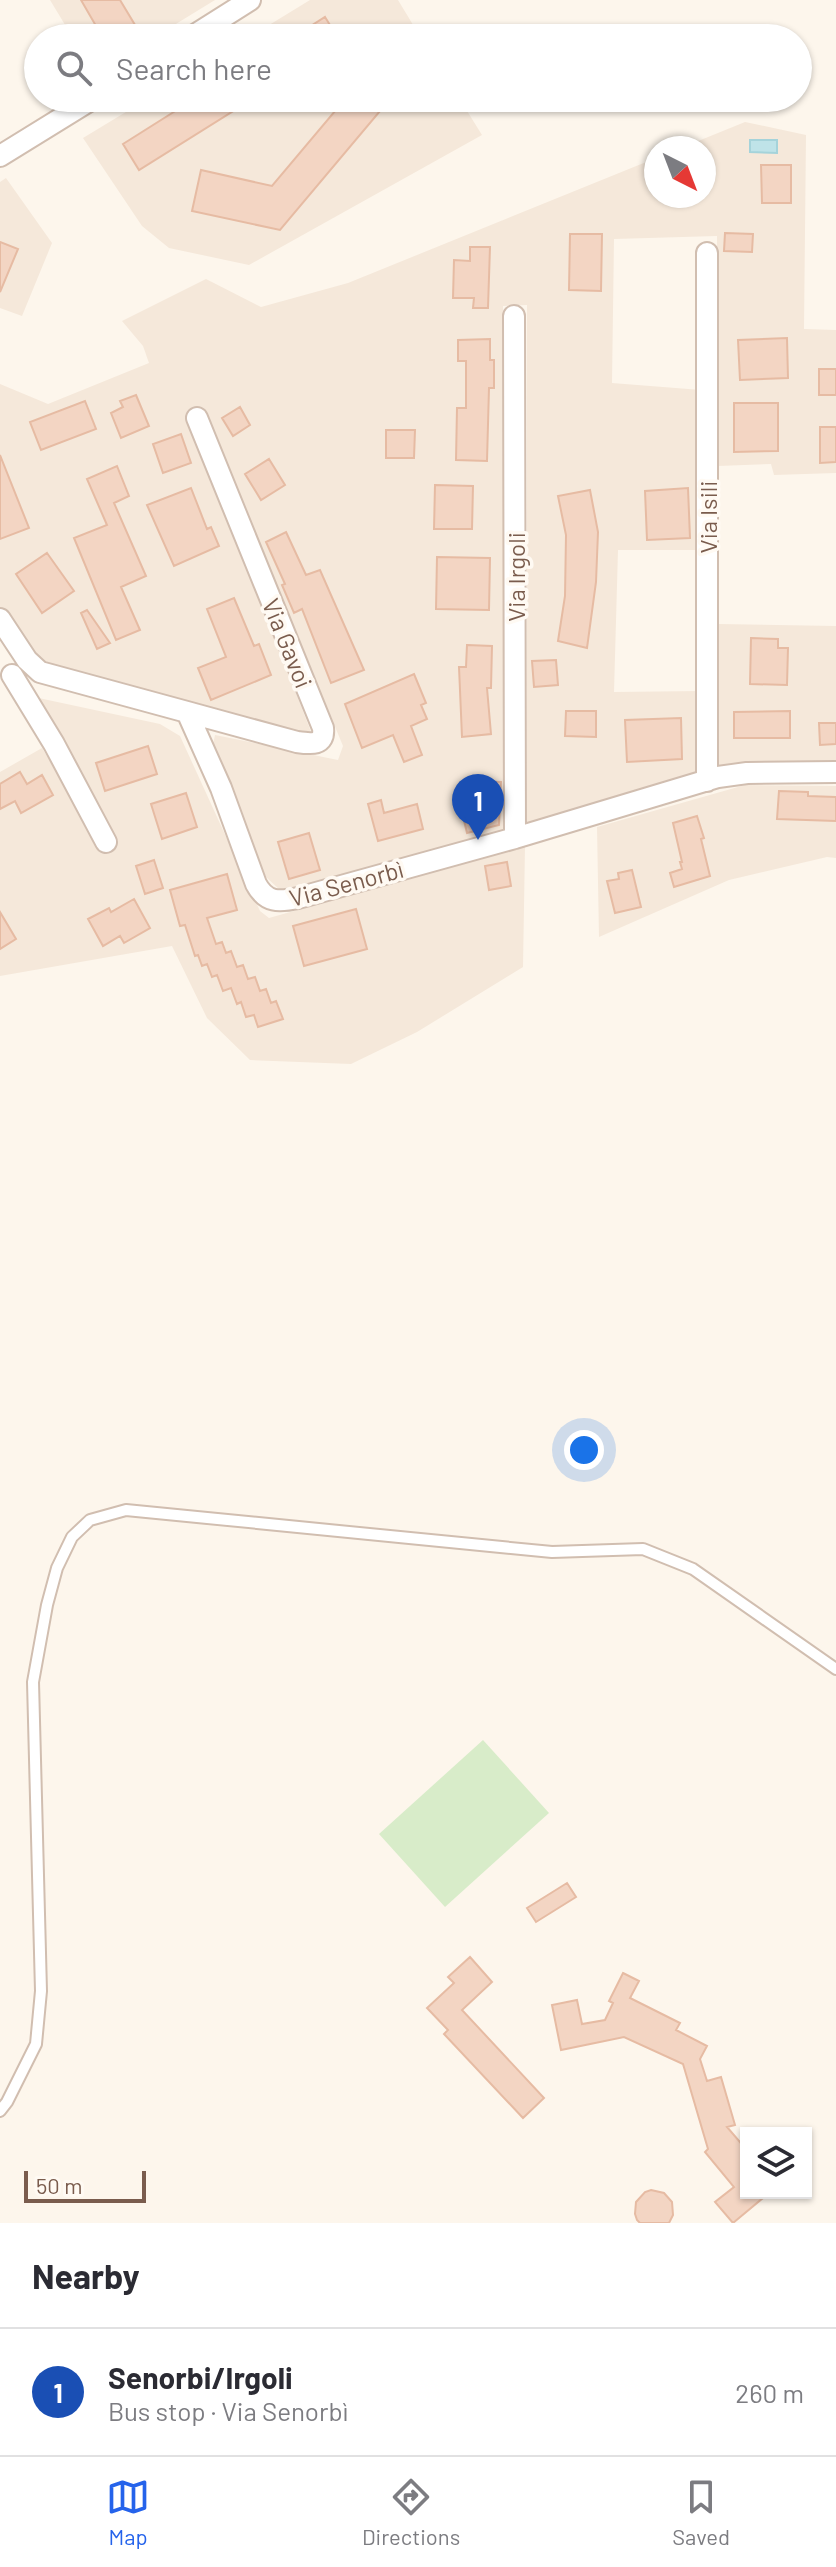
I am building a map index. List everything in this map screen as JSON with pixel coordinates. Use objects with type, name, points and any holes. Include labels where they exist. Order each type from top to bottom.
[{"type":"street","points":[[212,24],[250,0]]},
{"type":"street","points":[[2,155],[71,112]]},
{"type":"street","name":"Via Isili","points":[[707,253],[707,781]]},
{"type":"street","name":"Via Irgoli","points":[[514,316],[515,838]]},
{"type":"street","name":"Via Gavoi","points":[[187,712],[297,742],[314,744],[323,735],[323,728],[197,418]]},
{"type":"street","points":[[0,619],[13,674],[106,842]]},
{"type":"street","points":[[13,674],[37,670],[187,712]]},
{"type":"street","name":"Via Senorbì","points":[[187,712],[221,788],[256,884],[263,895],[271,900],[298,898],[707,781],[747,773],[836,772]]},
{"type":"lane","points":[[0,2111],[36,2044],[41,1991],[33,1682],[57,1568],[72,1537],[90,1520],[126,1510],[552,1552],[643,1549],[693,1569],[836,1669]]},
{"type":"shaded area","points":[[50,0],[215,0],[176,24],[65,24]]},
{"type":"shaded area","points":[[310,0],[398,0],[413,24],[271,24]]},
{"type":"shaded area","points":[[126,112],[468,112],[482,135],[249,265],[169,248],[142,226],[83,138]]},
{"type":"shaded area","points":[[745,122],[806,135],[804,329],[836,330],[836,473],[774,475],[771,464],[718,466],[717,236],[614,239],[612,383],[701,390],[698,550],[618,550],[614,692],[701,691],[695,776],[527,823],[527,305],[503,306],[504,831],[281,891],[266,877],[212,749],[215,735],[338,760],[343,746],[204,409],[188,415],[313,737],[49,670],[36,660],[0,611],[0,384],[48,404],[149,363],[143,346],[122,321],[206,279],[261,307],[348,283],[644,163],[644,208],[716,208],[716,136],[711,136]]},
{"type":"shaded area","points":[[6,178],[52,243],[22,316],[0,308],[0,182]]},
{"type":"shaded area","points":[[718,624],[836,626],[836,762],[718,765]]},
{"type":"shaded area","points":[[34,697],[160,724],[180,736],[260,911],[269,918],[525,846],[523,967],[417,1032],[351,1064],[250,1060],[207,1018],[172,946],[0,976],[0,772],[42,748],[104,848],[116,845]]},
{"type":"shaded area","points":[[745,785],[836,786],[836,858],[827,857],[729,880],[599,937],[597,827]]},
{"type":"green space","points":[[483,1740],[549,1813],[445,1907],[379,1834]]},
{"type":"water","points":[[750,140],[777,140],[777,153],[750,152]]},
{"type":"building","points":[[81,0],[120,0],[134,24],[95,24]]},
{"type":"building","points":[[325,17],[329,24],[314,24]]},
{"type":"building","points":[[174,112],[232,112],[139,170],[123,144]]},
{"type":"building","points":[[334,112],[379,112],[280,230],[192,211],[201,170],[272,186]]},
{"type":"building","points":[[761,165],[791,165],[791,203],[762,203]]},
{"type":"building","points":[[725,233],[753,234],[752,252],[724,251]]},
{"type":"building","points":[[570,234],[602,234],[601,291],[569,290]]},
{"type":"building","points":[[0,242],[18,249],[0,292]]},
{"type":"building","points":[[470,247],[490,247],[488,308],[473,308],[474,298],[453,298],[454,260],[470,261]]},
{"type":"building","points":[[787,338],[788,378],[740,380],[738,340]]},
{"type":"building","points":[[490,339],[494,388],[489,388],[487,461],[456,460],[457,408],[466,408],[466,361],[458,361],[458,340]]},
{"type":"building","points":[[819,369],[836,369],[836,395],[819,395]]},
{"type":"building","points":[[136,395],[149,426],[121,438],[111,413],[123,407],[120,401]]},
{"type":"building","points":[[85,401],[96,429],[41,450],[30,422]]},
{"type":"building","points":[[734,403],[778,403],[778,451],[734,452]]},
{"type":"building","points":[[240,407],[250,425],[233,436],[222,418]]},
{"type":"building","points":[[820,427],[836,427],[836,462],[820,463]]},
{"type":"building","points":[[386,430],[415,430],[414,458],[386,458]]},
{"type":"building","points":[[181,434],[191,463],[163,473],[153,444]]},
{"type":"building","points":[[0,455],[29,528],[0,539]]},
{"type":"building","points":[[269,459],[285,485],[261,500],[245,474]]},
{"type":"building","points":[[117,466],[129,496],[114,503],[146,576],[121,587],[140,630],[116,640],[74,538],[107,525],[87,479]]},
{"type":"building","points":[[435,485],[473,486],[472,529],[434,529]]},
{"type":"building","points":[[191,488],[207,529],[211,527],[219,546],[174,566],[147,505]]},
{"type":"building","points":[[688,488],[690,538],[647,540],[645,491]]},
{"type":"building","points":[[590,490],[598,532],[596,582],[587,648],[558,641],[565,596],[566,535],[558,496]]},
{"type":"building","points":[[286,532],[306,575],[320,570],[364,670],[331,683],[302,609],[294,613],[266,542]]},
{"type":"building","points":[[47,553],[74,591],[42,613],[16,574]]},
{"type":"building","points":[[437,557],[490,558],[489,610],[436,609]]},
{"type":"building","points":[[234,598],[254,646],[259,644],[271,675],[211,700],[198,668],[226,657],[207,609]]},
{"type":"building","points":[[87,610],[110,643],[97,649],[81,613]]},
{"type":"building","points":[[751,638],[778,639],[778,648],[788,648],[787,685],[750,684]]},
{"type":"building","points":[[467,645],[492,646],[491,688],[487,688],[491,734],[462,737],[459,667],[466,667]]},
{"type":"building","points":[[556,660],[558,685],[534,687],[532,661]]},
{"type":"building","points":[[414,674],[426,703],[421,705],[427,719],[411,726],[422,755],[404,762],[393,735],[362,748],[345,704]]},
{"type":"building","points":[[566,711],[596,711],[596,737],[565,736]]},
{"type":"building","points":[[790,711],[790,738],[734,738],[734,712]]},
{"type":"building","points":[[681,718],[682,759],[627,762],[625,720]]},
{"type":"building","points":[[819,723],[836,723],[836,744],[820,745]]},
{"type":"building","points":[[148,746],[157,774],[105,791],[96,763]]},
{"type":"building","points":[[20,772],[27,784],[42,775],[53,795],[21,813],[15,801],[0,809],[0,784]]},
{"type":"building","points":[[476,781],[501,782],[499,825],[467,833],[460,804],[475,800]]},
{"type":"building","points":[[779,791],[836,797],[836,821],[777,819]]},
{"type":"building","points":[[186,793],[197,827],[162,839],[151,804]]},
{"type":"building","points":[[381,800],[384,813],[417,804],[423,829],[378,841],[368,804]]},
{"type":"building","points":[[697,816],[710,876],[674,887],[670,873],[682,869],[682,862],[673,823]]},
{"type":"building","points":[[309,833],[320,870],[289,879],[278,842]]},
{"type":"building","points":[[154,860],[163,888],[145,894],[136,866]]},
{"type":"building","points":[[507,862],[511,886],[489,890],[485,866]]},
{"type":"building","points":[[632,870],[641,907],[615,913],[607,881],[619,879],[618,873]]},
{"type":"building","points":[[227,874],[237,910],[207,918],[216,944],[222,942],[226,953],[231,951],[237,967],[243,965],[248,979],[255,977],[260,991],[266,989],[271,1003],[276,1001],[283,1019],[258,1027],[254,1015],[246,1017],[241,1002],[237,1004],[231,988],[223,991],[217,975],[212,977],[207,964],[202,966],[198,955],[195,956],[185,925],[180,926],[170,890]]},
{"type":"building","points":[[134,899],[150,928],[124,943],[120,936],[103,946],[88,919],[109,908],[111,912]]},
{"type":"building","points":[[356,909],[367,949],[304,966],[293,926]]},
{"type":"building","points":[[0,912],[16,939],[0,949]]},
{"type":"building","points":[[567,1883],[576,1897],[536,1922],[527,1908]]},
{"type":"building","points":[[470,1957],[492,1982],[462,2010],[544,2098],[523,2118],[444,2034],[448,2030],[427,2008],[454,1983],[448,1977]]},
{"type":"building","points":[[623,1973],[639,1981],[630,1998],[680,2023],[676,2030],[707,2046],[700,2059],[707,2081],[721,2077],[735,2125],[727,2127],[740,2142],[740,2199],[762,2199],[733,2223],[715,2202],[734,2187],[705,2152],[708,2149],[683,2064],[624,2037],[561,2050],[552,2005],[577,2000],[582,2024],[605,2020],[613,2003],[609,2001]]},
{"type":"building","points":[[651,2190],[664,2193],[672,2202],[673,2215],[669,2223],[640,2223],[637,2220],[636,2202]]},
{"type":"place","name":"Senorbi/Irgoli","points":[[478,840]]}]
